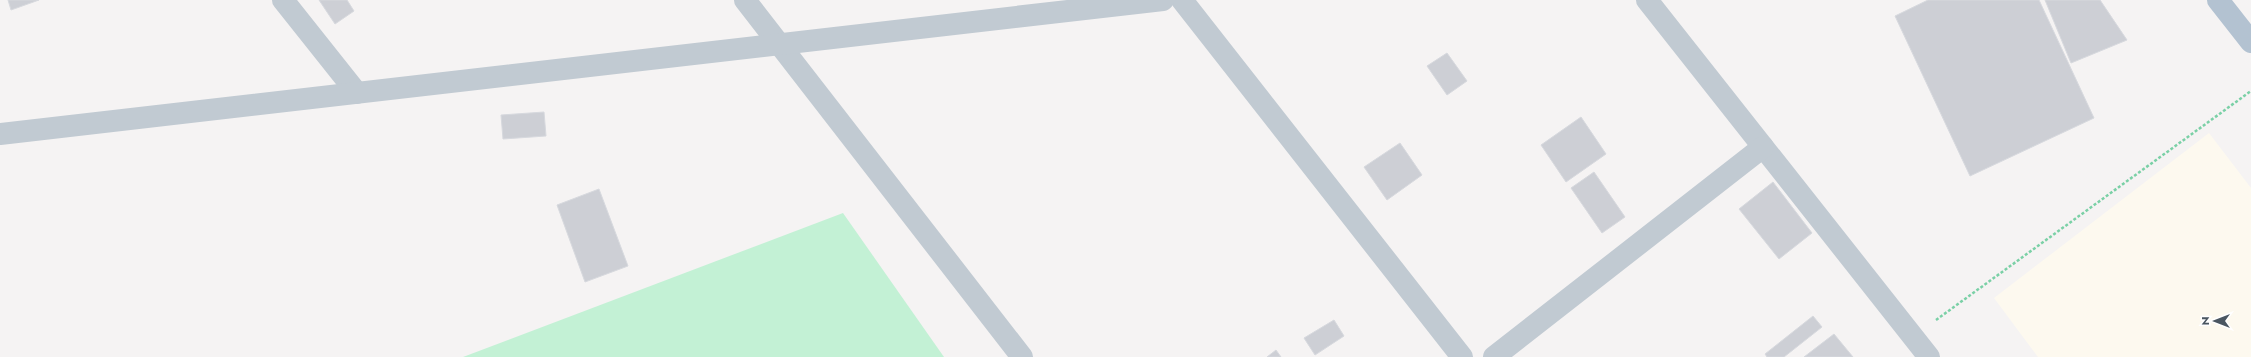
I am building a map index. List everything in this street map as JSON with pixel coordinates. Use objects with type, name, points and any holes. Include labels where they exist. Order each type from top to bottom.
[{"type":"main road","points":[[2218,0],[2251,42]]},
{"type":"street","points":[[283,0],[357,93]]},
{"type":"street","points":[[745,0],[1022,357]]},
{"type":"street","points":[[0,134],[1163,0]]},
{"type":"street","points":[[1182,0],[1462,357]]},
{"type":"street","points":[[1647,0],[1929,357]]},
{"type":"street","points":[[1494,357],[1763,147]]},
{"type":"path","points":[[1913,337],[2251,91]]},
{"type":"shaded area","points":[[2209,133],[2251,188],[2251,357],[2038,357],[1994,298]]},
{"type":"green space","points":[[843,213],[944,357],[463,357]]},
{"type":"building","points":[[8,0],[39,0],[11,10]]},
{"type":"building","points":[[319,0],[347,0],[354,11],[335,24]]},
{"type":"building","points":[[1928,0],[2039,0],[2094,118],[1970,176],[1895,16]]},
{"type":"building","points":[[2045,0],[2100,0],[2127,40],[2071,63]]},
{"type":"building","points":[[1447,53],[1467,81],[1447,95],[1427,66]]},
{"type":"building","points":[[544,112],[546,136],[503,139],[501,115]]},
{"type":"building","points":[[1581,117],[1606,154],[1566,182],[1541,145]]},
{"type":"building","points":[[1400,143],[1422,175],[1387,200],[1364,167]]},
{"type":"building","points":[[1594,172],[1625,217],[1602,233],[1571,188]]},
{"type":"building","points":[[1773,182],[1812,233],[1779,259],[1739,209]]},
{"type":"building","points":[[599,189],[628,266],[585,282],[557,205]]},
{"type":"building","points":[[1813,316],[1822,327],[1784,357],[1767,357],[1765,354]]},
{"type":"building","points":[[1334,320],[1344,336],[1315,355],[1304,338]]},
{"type":"building","points":[[1834,334],[1853,357],[1804,357]]},
{"type":"building","points":[[1276,350],[1281,357],[1267,357]]}]
